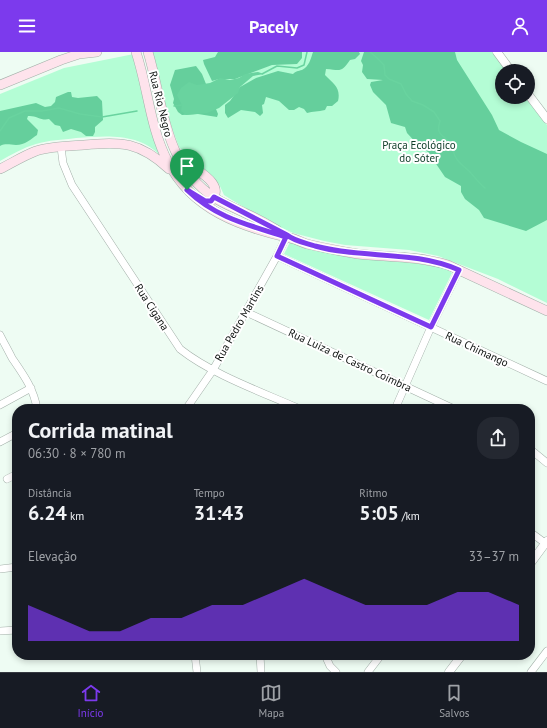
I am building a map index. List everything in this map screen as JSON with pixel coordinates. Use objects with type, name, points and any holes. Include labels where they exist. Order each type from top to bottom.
[{"type":"main road","points":[[0,85],[61,60],[79,54],[97,52]]},
{"type":"main road","name":"Rua Rio Negro","points":[[136,52],[160,144],[168,163],[187,190],[212,210],[234,221],[288,237]]},
{"type":"main road","name":"Rua Rio Negro","points":[[148,52],[165,125],[174,149],[191,176],[199,185],[214,197],[288,237]]},
{"type":"main road","points":[[0,169],[37,151],[61,147],[107,143],[132,146],[156,157],[177,177]]},
{"type":"main road","points":[[187,190],[205,201],[211,201],[214,197]]},
{"type":"main road","points":[[288,237],[310,245],[340,251],[434,261],[459,270],[547,311]]},
{"type":"street","points":[[497,52],[506,64]]},
{"type":"street","points":[[535,103],[547,119]]},
{"type":"street","name":"Rua Cigana","points":[[61,147],[63,163],[72,185],[180,349],[213,370],[289,404]]},
{"type":"street","name":"Rua Pedro Martins","points":[[189,404],[213,370],[288,237]]},
{"type":"street","name":"Rua Chimango","points":[[277,256],[547,381]]},
{"type":"street","points":[[397,404],[431,327],[459,270]]},
{"type":"street","name":"Rua Luiza de Castro Coimbra","points":[[246,312],[444,404]]},
{"type":"street","points":[[0,335],[31,388],[36,404]]},
{"type":"street","points":[[0,405],[31,388]]},
{"type":"street","points":[[0,442],[12,436]]},
{"type":"street","points":[[535,454],[547,463]]},
{"type":"street","points":[[7,479],[12,476]]},
{"type":"street","points":[[535,535],[546,542],[535,557]]},
{"type":"street","points":[[0,569],[12,568]]},
{"type":"street","points":[[0,631],[12,630]]},
{"type":"street","points":[[531,672],[547,651]]},
{"type":"street","points":[[196,660],[197,672]]},
{"type":"street","points":[[260,660],[261,672]]},
{"type":"street","points":[[327,660],[330,666],[336,672]]},
{"type":"street","points":[[368,672],[377,660]]},
{"type":"street","points":[[450,672],[458,660]]},
{"type":"green space","name":"Praça Ecológico do Sóter","points":[[151,52],[492,52],[501,64],[495,64],[495,104],[531,104],[547,125],[547,303],[498,279],[438,256],[409,250],[345,245],[324,241],[293,233],[269,222],[224,195],[219,184],[209,173],[193,162],[179,147],[170,123]]},
{"type":"green space","points":[[134,54],[160,155],[141,142],[109,136],[76,138],[41,143],[22,149],[0,161],[0,94],[64,68]]},
{"type":"green space","points":[[290,242],[445,268],[452,273],[429,320],[284,254]]},
{"type":"shaded area","points":[[218,52],[302,52],[302,58],[297,64],[272,65],[235,79],[219,79],[212,81],[203,60],[215,57]]},
{"type":"shaded area","points":[[313,52],[359,52],[360,54],[355,59],[350,60],[345,67],[340,70],[326,69],[325,75],[338,89],[338,101],[332,106],[327,106],[325,110],[307,113],[304,109],[299,107],[294,110],[289,110],[279,101],[266,97],[264,104],[262,105],[263,113],[260,116],[255,112],[241,110],[228,118],[225,113],[225,105],[230,101],[240,87],[256,78],[278,71],[293,74],[302,70],[308,65]]},
{"type":"shaded area","points":[[364,52],[455,52],[457,60],[492,115],[499,130],[547,154],[547,220],[526,231],[484,218],[479,210],[465,199],[461,192],[461,186],[445,177],[428,152],[419,146],[407,133],[405,127],[391,123],[386,105],[373,92],[370,85],[371,82],[383,80],[367,79],[362,72],[363,65],[361,61]]},
{"type":"shaded area","points":[[196,66],[202,74],[218,114],[217,117],[198,114],[182,115],[178,112],[173,103],[174,99],[170,85],[175,70]]},
{"type":"shaded area","points":[[258,72],[264,74],[253,76],[240,87],[238,93],[219,108],[207,113],[186,115],[181,111],[182,105],[177,95],[181,88],[189,82],[197,85],[210,83],[220,78],[230,80],[239,78],[245,74]]},
{"type":"shaded area","points":[[71,92],[72,97],[78,98],[97,96],[102,101],[103,120],[95,127],[93,136],[86,136],[81,132],[71,129],[63,132],[60,126],[55,125],[49,119],[28,116],[27,119],[38,130],[37,135],[28,142],[22,144],[6,144],[0,146],[0,111],[36,103],[45,107],[51,106],[55,102],[56,97]]},
{"type":"waterway","points":[[262,74],[277,66],[297,68],[304,65],[307,52]]},
{"type":"waterway","points":[[370,52],[384,65],[385,75],[389,79],[401,84],[406,94],[412,101],[423,105],[434,112],[440,121],[439,132],[451,145],[459,163],[485,188]]},
{"type":"waterway","points":[[174,106],[182,105]]},
{"type":"waterway","points":[[0,131],[9,118],[25,111],[42,111],[59,108],[80,114],[102,117],[137,111]]},
{"type":"route","points":[[187,190],[208,202],[214,197],[287,235],[290,238],[320,248],[360,254],[434,261],[459,270],[431,327],[277,256],[286,237],[234,221],[212,210],[187,190]]}]
